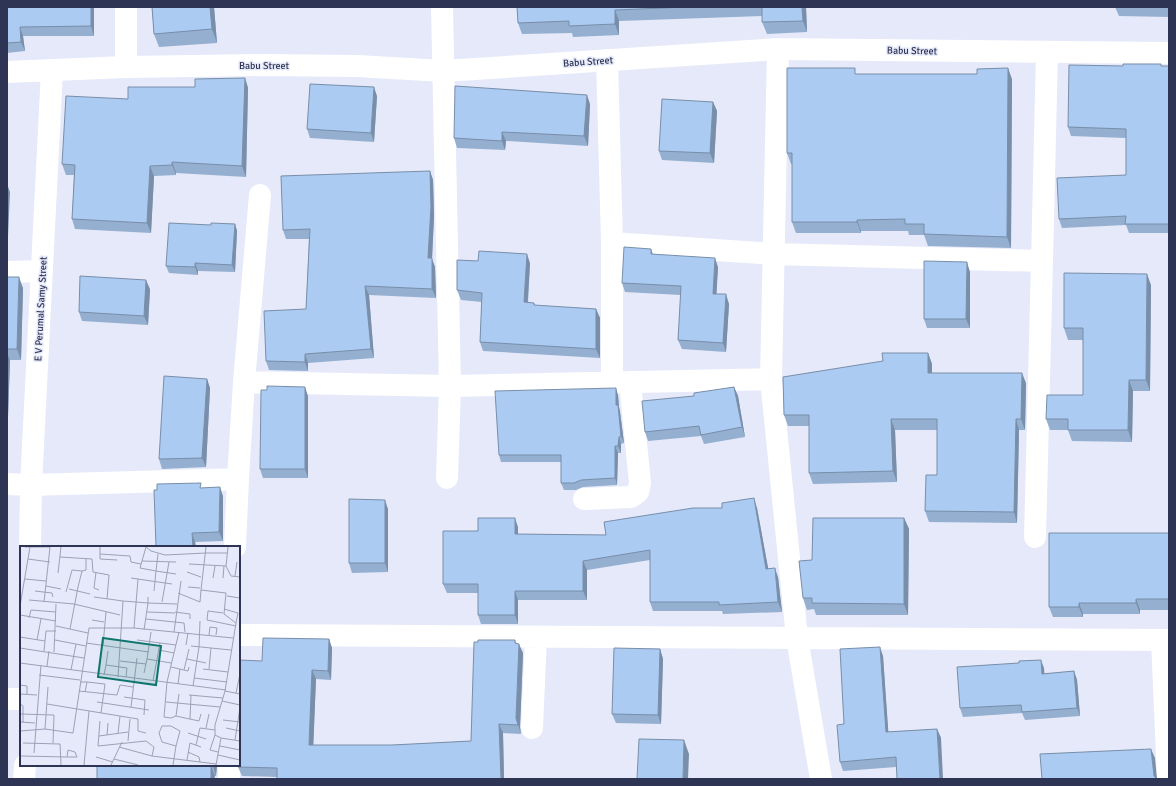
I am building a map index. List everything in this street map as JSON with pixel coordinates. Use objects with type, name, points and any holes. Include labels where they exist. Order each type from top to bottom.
[{"type":"street","points":[[126,7],[126,67]]},
{"type":"street","points":[[442,7],[450,386],[447,478]]},
{"type":"street","points":[[778,49],[771,379],[797,638],[821,779]]},
{"type":"street","name":"Babu Street","points":[[7,72],[126,67],[263,65],[357,66],[444,71],[778,49],[1169,53]]},
{"type":"street","points":[[1035,537],[1047,52]]},
{"type":"street","points":[[584,499],[631,497],[638,492],[640,483],[621,382],[612,243],[607,60]]},
{"type":"street","name":"E V Perumal Samy Street","points":[[30,546],[31,485],[52,70]]},
{"type":"street","points":[[235,546],[244,382],[260,195]]},
{"type":"street","points":[[612,243],[774,254],[1042,261]]},
{"type":"street","points":[[7,272],[42,271]]},
{"type":"street","points":[[244,382],[450,386],[771,379]]},
{"type":"street","points":[[7,484],[31,485],[238,479]]},
{"type":"street","points":[[240,635],[1165,640],[1168,779]]},
{"type":"street","points":[[532,728],[536,637]]},
{"type":"street","points":[[7,699],[20,699]]},
{"type":"street","points":[[24,779],[25,766]]},
{"type":"street","points":[[229,766],[229,779]]},
{"type":"building","points":[[7,7],[91,7],[91,26],[20,27],[21,42],[7,43]]},
{"type":"building","points":[[152,7],[210,7],[212,29],[154,34]]},
{"type":"building","points":[[517,7],[688,7],[615,10],[615,24],[569,26],[569,21],[518,23]]},
{"type":"building","points":[[762,7],[802,7],[803,21],[762,22]]},
{"type":"building","points":[[1123,64],[1161,64],[1161,66],[1169,66],[1169,224],[1125,224],[1126,216],[1059,219],[1057,178],[1126,175],[1126,129],[1068,127],[1069,65],[1123,66]]},
{"type":"building","points":[[787,68],[855,68],[855,74],[977,74],[977,69],[1008,68],[1007,237],[924,234],[924,224],[905,224],[905,219],[857,220],[857,222],[792,222],[792,153],[787,153]]},
{"type":"building","points":[[245,78],[242,166],[172,162],[172,165],[150,166],[147,223],[72,219],[75,165],[62,164],[66,96],[128,99],[128,87],[195,87],[195,79]]},
{"type":"building","points":[[310,84],[374,87],[371,133],[307,129]]},
{"type":"building","points":[[455,86],[587,95],[584,136],[502,132],[502,141],[454,138]]},
{"type":"building","points":[[662,99],[713,102],[710,153],[659,151]]},
{"type":"building","points":[[430,171],[431,207],[428,258],[432,258],[432,289],[365,286],[371,349],[305,354],[305,362],[266,361],[264,311],[306,309],[310,229],[283,230],[281,176]]},
{"type":"building","points":[[169,223],[211,225],[211,223],[235,224],[232,265],[195,263],[195,267],[166,266]]},
{"type":"building","points":[[624,247],[651,249],[651,254],[715,258],[713,294],[726,294],[723,343],[678,340],[681,286],[622,283]]},
{"type":"building","points":[[479,251],[527,254],[524,302],[534,303],[534,305],[596,309],[596,349],[480,342],[482,293],[457,290],[457,260],[478,261]]},
{"type":"building","points":[[924,261],[967,262],[966,319],[924,319]]},
{"type":"building","points":[[1064,273],[1147,274],[1146,380],[1129,380],[1128,430],[1068,430],[1068,419],[1046,419],[1047,395],[1083,395],[1083,328],[1064,328]]},
{"type":"building","points":[[80,276],[146,280],[144,316],[79,312]]},
{"type":"building","points":[[7,277],[19,277],[17,349],[7,349]]},
{"type":"building","points":[[882,353],[928,353],[928,373],[1022,373],[1021,419],[1016,419],[1014,512],[925,511],[926,475],[937,475],[937,419],[891,419],[893,471],[809,473],[809,415],[784,415],[783,377],[883,361]]},
{"type":"building","points":[[164,376],[207,379],[202,458],[159,459]]},
{"type":"building","points":[[267,386],[305,387],[305,469],[260,469],[261,390],[267,390]]},
{"type":"building","points":[[734,387],[742,427],[701,435],[699,426],[645,432],[642,401],[694,396],[694,393]]},
{"type":"building","points":[[616,388],[616,405],[618,405],[621,436],[619,437],[618,446],[615,446],[615,478],[561,483],[561,455],[499,455],[495,391]]},
{"type":"building","points":[[201,483],[200,488],[220,487],[219,532],[192,533],[193,546],[156,546],[154,490],[157,490],[157,484]]},
{"type":"building","points":[[754,498],[766,569],[775,568],[778,602],[719,605],[719,602],[650,602],[650,550],[583,561],[583,591],[515,591],[515,615],[478,615],[478,584],[443,584],[443,531],[478,531],[478,518],[515,518],[515,534],[606,535],[604,522],[693,508],[722,508],[722,503]]},
{"type":"building","points":[[349,499],[385,500],[385,563],[349,563]]},
{"type":"building","points":[[813,518],[904,518],[904,604],[812,603],[812,598],[803,598],[799,561],[812,560]]},
{"type":"building","points":[[1049,533],[1169,533],[1169,599],[1136,599],[1136,603],[1079,603],[1079,607],[1049,607]]},
{"type":"building","points":[[263,638],[329,639],[328,671],[312,670],[309,745],[392,745],[471,741],[474,642],[478,642],[478,640],[515,640],[515,643],[519,644],[516,718],[518,725],[499,724],[501,779],[277,779],[277,768],[238,767],[240,766],[240,660],[262,661]]},
{"type":"building","points":[[880,647],[886,732],[937,729],[940,779],[897,779],[896,757],[840,762],[837,725],[844,724],[840,649]]},
{"type":"building","points":[[614,648],[660,649],[658,715],[612,714]]},
{"type":"building","points":[[1041,660],[1042,674],[1074,671],[1077,708],[1022,712],[1021,705],[960,708],[957,667]]},
{"type":"building","points":[[639,739],[684,740],[683,779],[637,779]]},
{"type":"building","points":[[1151,749],[1154,776],[1157,779],[1042,779],[1040,754]]},
{"type":"building","points":[[97,766],[211,766],[211,779],[97,779]]}]
